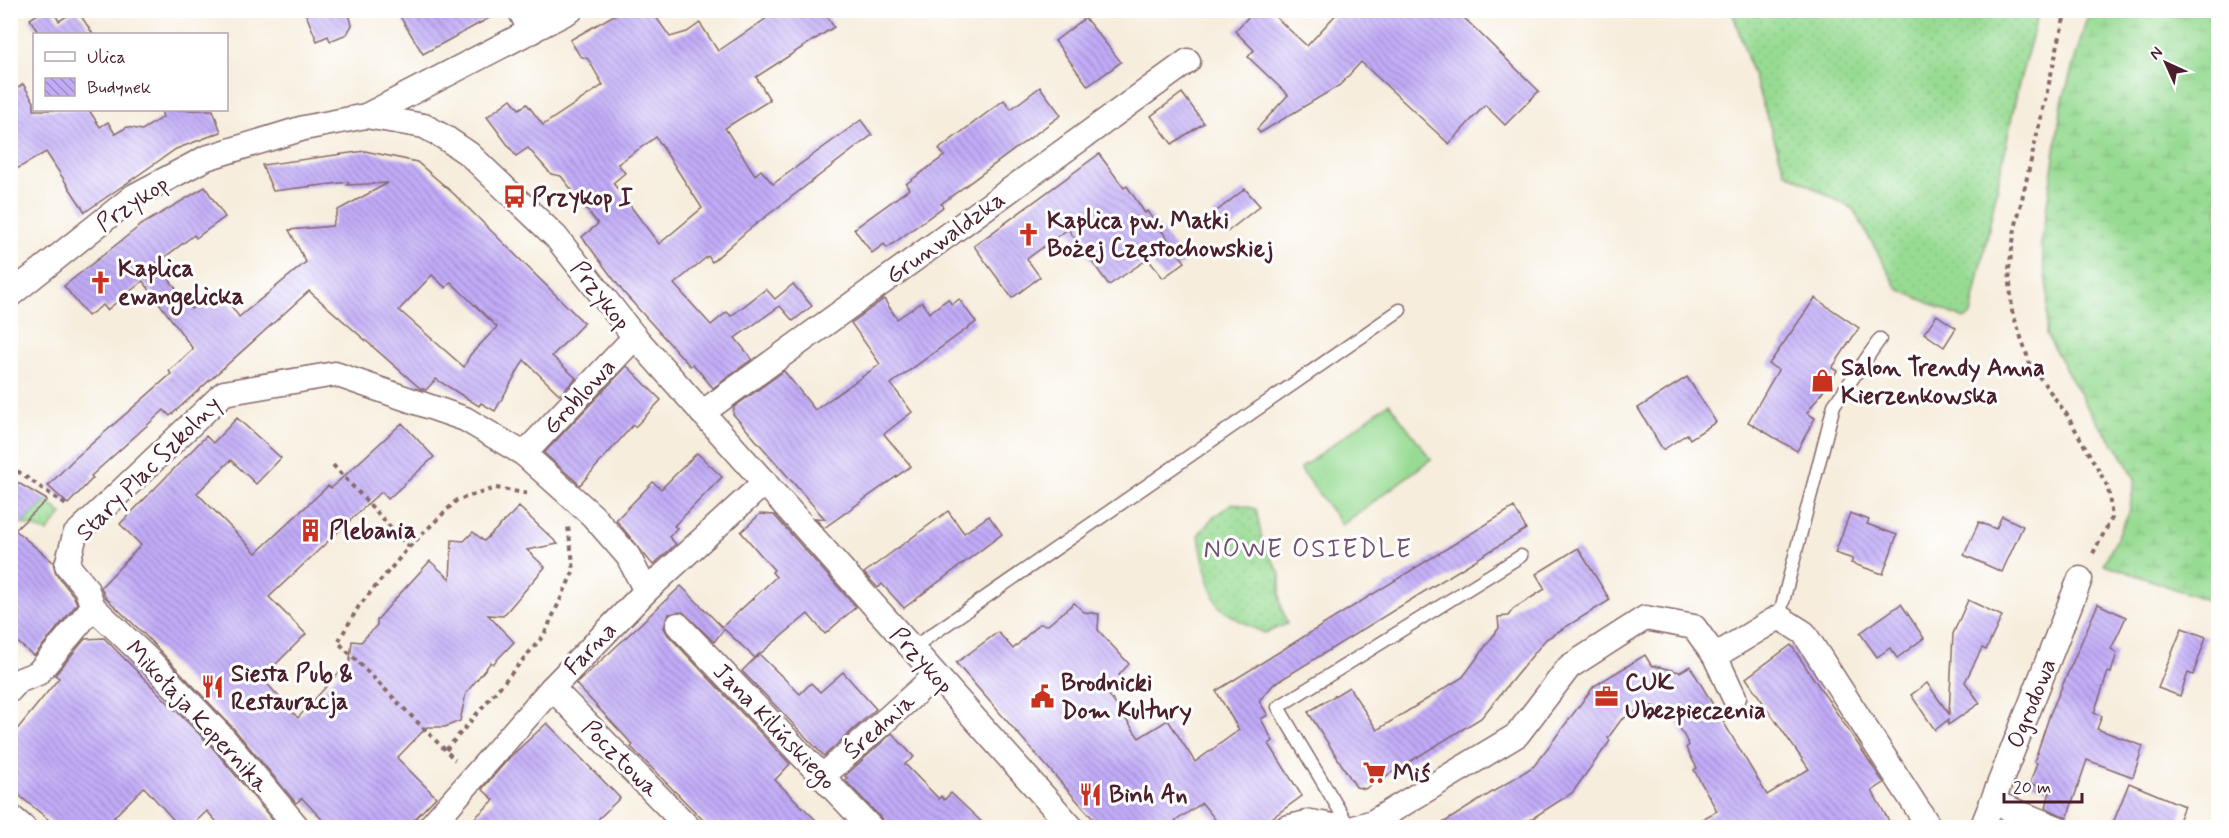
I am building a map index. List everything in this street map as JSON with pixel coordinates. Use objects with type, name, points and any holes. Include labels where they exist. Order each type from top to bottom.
[{"type":"street","points":[[520,10],[531,32]]},
{"type":"street","points":[[366,116],[571,10]]},
{"type":"street","name":"Grunwaldzka","points":[[702,413],[1188,61]]},
{"type":"street","name":"Przykop","points":[[10,295],[134,196],[206,158],[304,128],[366,116],[396,119],[424,126],[469,154],[556,237],[635,337],[1072,828]]},
{"type":"street","name":"Groblowa","points":[[524,454],[635,337]]},
{"type":"street","name":"Stary Plac Szkolny","points":[[93,608],[86,588],[67,565],[75,535],[225,393],[335,374],[465,418],[524,454]]},
{"type":"street","points":[[524,454],[592,516],[628,556],[646,591]]},
{"type":"street","name":"Farna","points":[[429,828],[552,688],[646,591],[765,482]]},
{"type":"street","name":"Ogrodowa","points":[[1982,828],[2080,579]]},
{"type":"street","points":[[13,683],[39,673],[93,608]]},
{"type":"street","name":"Mikołaja Kopernika","points":[[93,608],[152,663],[224,739],[298,828]]},
{"type":"street","points":[[1715,656],[1779,617],[1804,633],[1930,828]]},
{"type":"street","points":[[1352,828],[1373,822],[1517,735],[1569,667],[1645,618],[1694,627],[1715,656],[1734,697]]},
{"type":"street","name":"Jana Kilińskiego","points":[[678,625],[871,828]]},
{"type":"street","name":"Średnia","points":[[823,776],[935,676]]},
{"type":"street","name":"Pocztowa","points":[[552,688],[689,828]]},
{"type":"street","points":[[1992,802],[2057,828]]},
{"type":"street","points":[[10,816],[24,828]]},
{"type":"street","points":[[1286,828],[1311,822],[1344,828]]},
{"type":"lane","points":[[911,649],[1400,310]]},
{"type":"lane","points":[[1779,617],[1834,405],[1880,339]]},
{"type":"lane","points":[[1352,828],[1278,707],[1521,555]]},
{"type":"path","points":[[2066,10],[2015,229],[2009,269],[2012,311],[2030,364],[2067,415],[2108,487],[2112,518],[2080,579]]},
{"type":"path","points":[[333,465],[409,547]]},
{"type":"path","points":[[10,466],[89,522]]},
{"type":"path","points":[[472,777],[338,642],[359,606],[409,547],[457,501],[496,488],[538,495]]},
{"type":"path","points":[[446,750],[544,635],[574,570],[568,525],[560,518]]},
{"type":"green space","points":[[1732,11],[2039,11],[2018,87],[1971,315],[1964,319],[1898,289],[1853,209],[1785,172]]},
{"type":"green space","points":[[2089,11],[2218,11],[2218,604],[2104,564],[2129,513],[2135,479],[2119,451],[2090,412],[2046,334],[2048,294],[2041,245],[2062,103]]},
{"type":"green space","points":[[1389,403],[1431,459],[1342,525],[1300,469]]},
{"type":"green space","points":[[47,500],[62,514],[47,532],[22,524]]},
{"type":"green space","points":[[1233,503],[1256,509],[1262,540],[1280,574],[1280,602],[1287,624],[1265,633],[1242,622],[1220,607],[1206,573],[1199,534],[1213,517]]},
{"type":"building","points":[[44,10],[52,10],[59,21],[77,10],[92,33],[38,33],[30,19]]},
{"type":"building","points":[[304,10],[348,10],[352,25],[347,34],[330,41],[328,36],[317,41]]},
{"type":"building","points":[[396,10],[504,10],[423,54]]},
{"type":"building","points":[[623,10],[651,10],[670,37],[687,32],[700,23],[718,51],[779,10],[823,10],[834,27],[756,77],[770,100],[725,128],[755,175],[761,170],[773,184],[861,120],[872,135],[747,231],[712,262],[708,256],[674,284],[711,325],[727,312],[731,316],[766,289],[775,299],[793,284],[812,306],[793,321],[780,306],[735,338],[752,359],[713,388],[693,364],[690,366],[624,293],[582,237],[598,224],[561,176],[551,174],[528,148],[516,156],[487,117],[511,99],[519,109],[527,104],[543,125],[603,85],[588,59],[580,56],[570,40]],"holes":[[[656,137],[702,208],[659,244],[613,183],[625,173],[618,164]]]},
{"type":"building","points":[[1255,10],[1268,10],[1307,46],[1340,10],[1456,10],[1539,91],[1505,125],[1485,105],[1449,144],[1361,62],[1340,85],[1260,133],[1257,129],[1288,95],[1248,57],[1254,50],[1235,31]]},
{"type":"building","points":[[1085,18],[1121,62],[1088,86],[1055,41]]},
{"type":"building","points":[[23,84],[33,100],[33,111],[90,111],[100,127],[108,122],[115,134],[127,127],[142,130],[163,117],[161,111],[213,111],[221,132],[176,149],[85,212],[46,152],[10,173],[10,94]]},
{"type":"building","points":[[1040,87],[1061,115],[941,204],[943,207],[887,248],[884,244],[872,253],[854,229],[909,189],[906,184],[944,156],[939,149],[1004,100],[1011,109]]},
{"type":"building","points":[[1182,93],[1204,123],[1172,144],[1151,116]]},
{"type":"building","points":[[365,151],[417,162],[454,194],[584,323],[552,356],[576,378],[560,395],[524,360],[495,411],[481,403],[479,406],[436,379],[426,390],[420,388],[309,291],[170,416],[164,410],[91,476],[93,478],[68,504],[48,486],[72,461],[171,374],[169,371],[193,349],[143,281],[107,310],[103,305],[88,316],[64,286],[141,225],[205,187],[225,217],[196,238],[194,235],[157,263],[191,309],[220,290],[239,317],[306,262],[289,230],[332,226],[338,210],[388,183],[347,185],[349,182],[273,191],[262,165]],"holes":[[[432,275],[446,288],[451,282],[497,327],[470,355],[464,367],[399,310]]]},
{"type":"building","points":[[1099,154],[1124,188],[1127,186],[1145,213],[1147,211],[1185,262],[1163,278],[1148,259],[1109,285],[1068,229],[1027,259],[1040,277],[1012,298],[974,246]]},
{"type":"building","points":[[1245,189],[1260,206],[1227,232],[1213,214]]},
{"type":"building","points":[[1815,298],[1859,328],[1832,368],[1837,371],[1807,413],[1815,418],[1797,451],[1748,422],[1778,370],[1769,364]]},
{"type":"building","points":[[884,299],[897,319],[922,302],[929,313],[948,299],[952,305],[959,299],[976,322],[891,384],[912,412],[884,434],[911,466],[824,528],[815,518],[825,519],[733,414],[734,407],[784,371],[815,410],[880,364],[851,323]]},
{"type":"building","points":[[1937,315],[1956,328],[1944,347],[1924,333]]},
{"type":"building","points":[[627,366],[661,400],[635,427],[633,425],[580,485],[544,453]]},
{"type":"building","points":[[1687,377],[1716,422],[1690,439],[1687,434],[1663,450],[1638,408]]},
{"type":"building","points":[[237,418],[281,458],[256,484],[231,460],[197,493],[256,553],[328,486],[331,488],[402,423],[434,457],[388,499],[382,492],[374,498],[269,597],[306,634],[262,678],[298,718],[341,670],[348,677],[352,641],[361,642],[377,625],[377,620],[430,561],[450,579],[452,540],[464,541],[473,532],[484,541],[519,507],[558,544],[527,550],[545,567],[503,616],[488,615],[514,642],[493,664],[491,662],[466,693],[460,721],[445,727],[427,727],[397,758],[436,797],[406,828],[330,828],[302,798],[296,803],[234,729],[144,634],[105,597],[101,587],[141,545],[120,524],[206,436],[213,443]]},
{"type":"building","points":[[697,453],[722,477],[674,526],[677,528],[669,537],[676,544],[653,565],[616,520],[653,482],[661,489]]},
{"type":"building","points":[[10,478],[47,500],[15,530],[53,562],[56,574],[73,595],[77,604],[34,656],[10,636]]},
{"type":"building","points":[[1514,507],[1526,529],[1274,684],[1259,701],[1268,715],[1261,719],[1273,741],[1269,744],[1302,796],[1258,828],[1222,828],[1202,803],[1165,828],[1101,828],[956,663],[998,632],[1013,649],[1039,624],[1048,625],[1074,603],[1084,612],[1099,614],[1098,630],[1129,664],[1119,675],[1122,678],[1106,691],[1139,738],[1168,720],[1195,762],[1239,730],[1216,691]]},
{"type":"building","points":[[948,511],[964,533],[989,516],[1002,534],[904,608],[882,584],[878,588],[864,573]]},
{"type":"building","points":[[1850,513],[1869,520],[1867,524],[1897,535],[1883,574],[1851,563],[1853,559],[1835,553]]},
{"type":"building","points":[[760,514],[774,515],[856,607],[825,634],[808,614],[755,658],[724,629],[714,642],[683,612],[669,614],[664,628],[668,635],[790,764],[775,780],[824,828],[711,828],[631,747],[633,745],[576,684],[681,586],[722,627],[776,577],[772,572],[774,570],[741,532]]},
{"type":"building","points":[[2002,516],[2023,526],[2002,572],[1964,555],[1979,522],[1996,529]]},
{"type":"building","points":[[1578,548],[1610,600],[1546,639],[1481,718],[1365,789],[1356,787],[1308,712],[1349,687],[1377,730],[1463,677],[1499,628],[1498,617],[1508,616],[1513,609],[1545,589],[1536,574]]},
{"type":"building","points":[[1968,600],[2002,616],[1986,650],[1982,648],[1965,682],[1980,703],[1948,725],[1948,720],[1935,730],[1911,695],[1927,683],[1949,714],[1953,634]]},
{"type":"building","points":[[1901,604],[1924,638],[1897,658],[1890,648],[1877,657],[1860,633]]},
{"type":"building","points":[[2098,604],[2126,617],[2111,649],[2117,653],[2094,713],[2102,716],[2097,729],[2143,746],[2133,777],[2087,760],[2067,818],[2046,808],[2050,791],[2030,783],[2037,763],[2034,762],[2050,714]]},
{"type":"building","points":[[2182,628],[2206,637],[2193,675],[2188,673],[2180,696],[2158,688]]},
{"type":"building","points":[[104,638],[213,748],[275,823],[270,828],[222,828],[207,811],[189,828],[181,828],[144,787],[114,817],[127,828],[59,828],[10,788],[10,738],[59,678],[55,675],[85,639]]},
{"type":"building","points":[[1791,645],[1884,783],[1872,791],[1893,828],[1686,828],[1717,811],[1694,770],[1697,768],[1686,748],[1689,745],[1670,710],[1646,705],[1621,720],[1608,738],[1610,741],[1572,793],[1517,828],[1435,828],[1534,766],[1594,686],[1645,655],[1651,665],[1680,672],[1690,666],[1767,795],[1809,769],[1746,678]]},
{"type":"building","points":[[759,654],[800,694],[811,683],[820,692],[843,672],[876,709],[824,756],[742,671]]},
{"type":"building","points":[[547,723],[620,798],[589,828],[464,828],[494,800],[482,789],[511,756]]},
{"type":"building","points":[[892,733],[914,757],[905,764],[939,799],[941,796],[944,800],[951,793],[988,828],[885,828],[881,818],[845,780],[847,778],[845,776]]},
{"type":"building","points":[[2129,783],[2184,806],[2175,828],[2111,828]]},
{"type":"place","name":"Przykop I","points":[[514,197]]},
{"type":"place","name":"Kaplica pw. Matki Bożej Częstochowskiej","points":[[1029,234]]},
{"type":"place","name":"Kaplica ewangelicka","points":[[100,282]]},
{"type":"place","name":"Salon Trendy Anna Kierzenkowska","points":[[1823,381]]},
{"type":"place","name":"Plebania","points":[[311,530]]},
{"type":"place","name":"Siesta Pub & Restauracja","points":[[213,687]]},
{"type":"place","name":"Brodnicki Dom Kultury","points":[[1043,696]]},
{"type":"place","name":"CUK Ubezpieczenia","points":[[1607,696]]},
{"type":"place","name":"Miś","points":[[1375,773]]},
{"type":"place","name":"Binh An","points":[[1091,794]]},
{"type":"district","name":"NOWE OSIEDLE","points":[[1308,548]]}]
